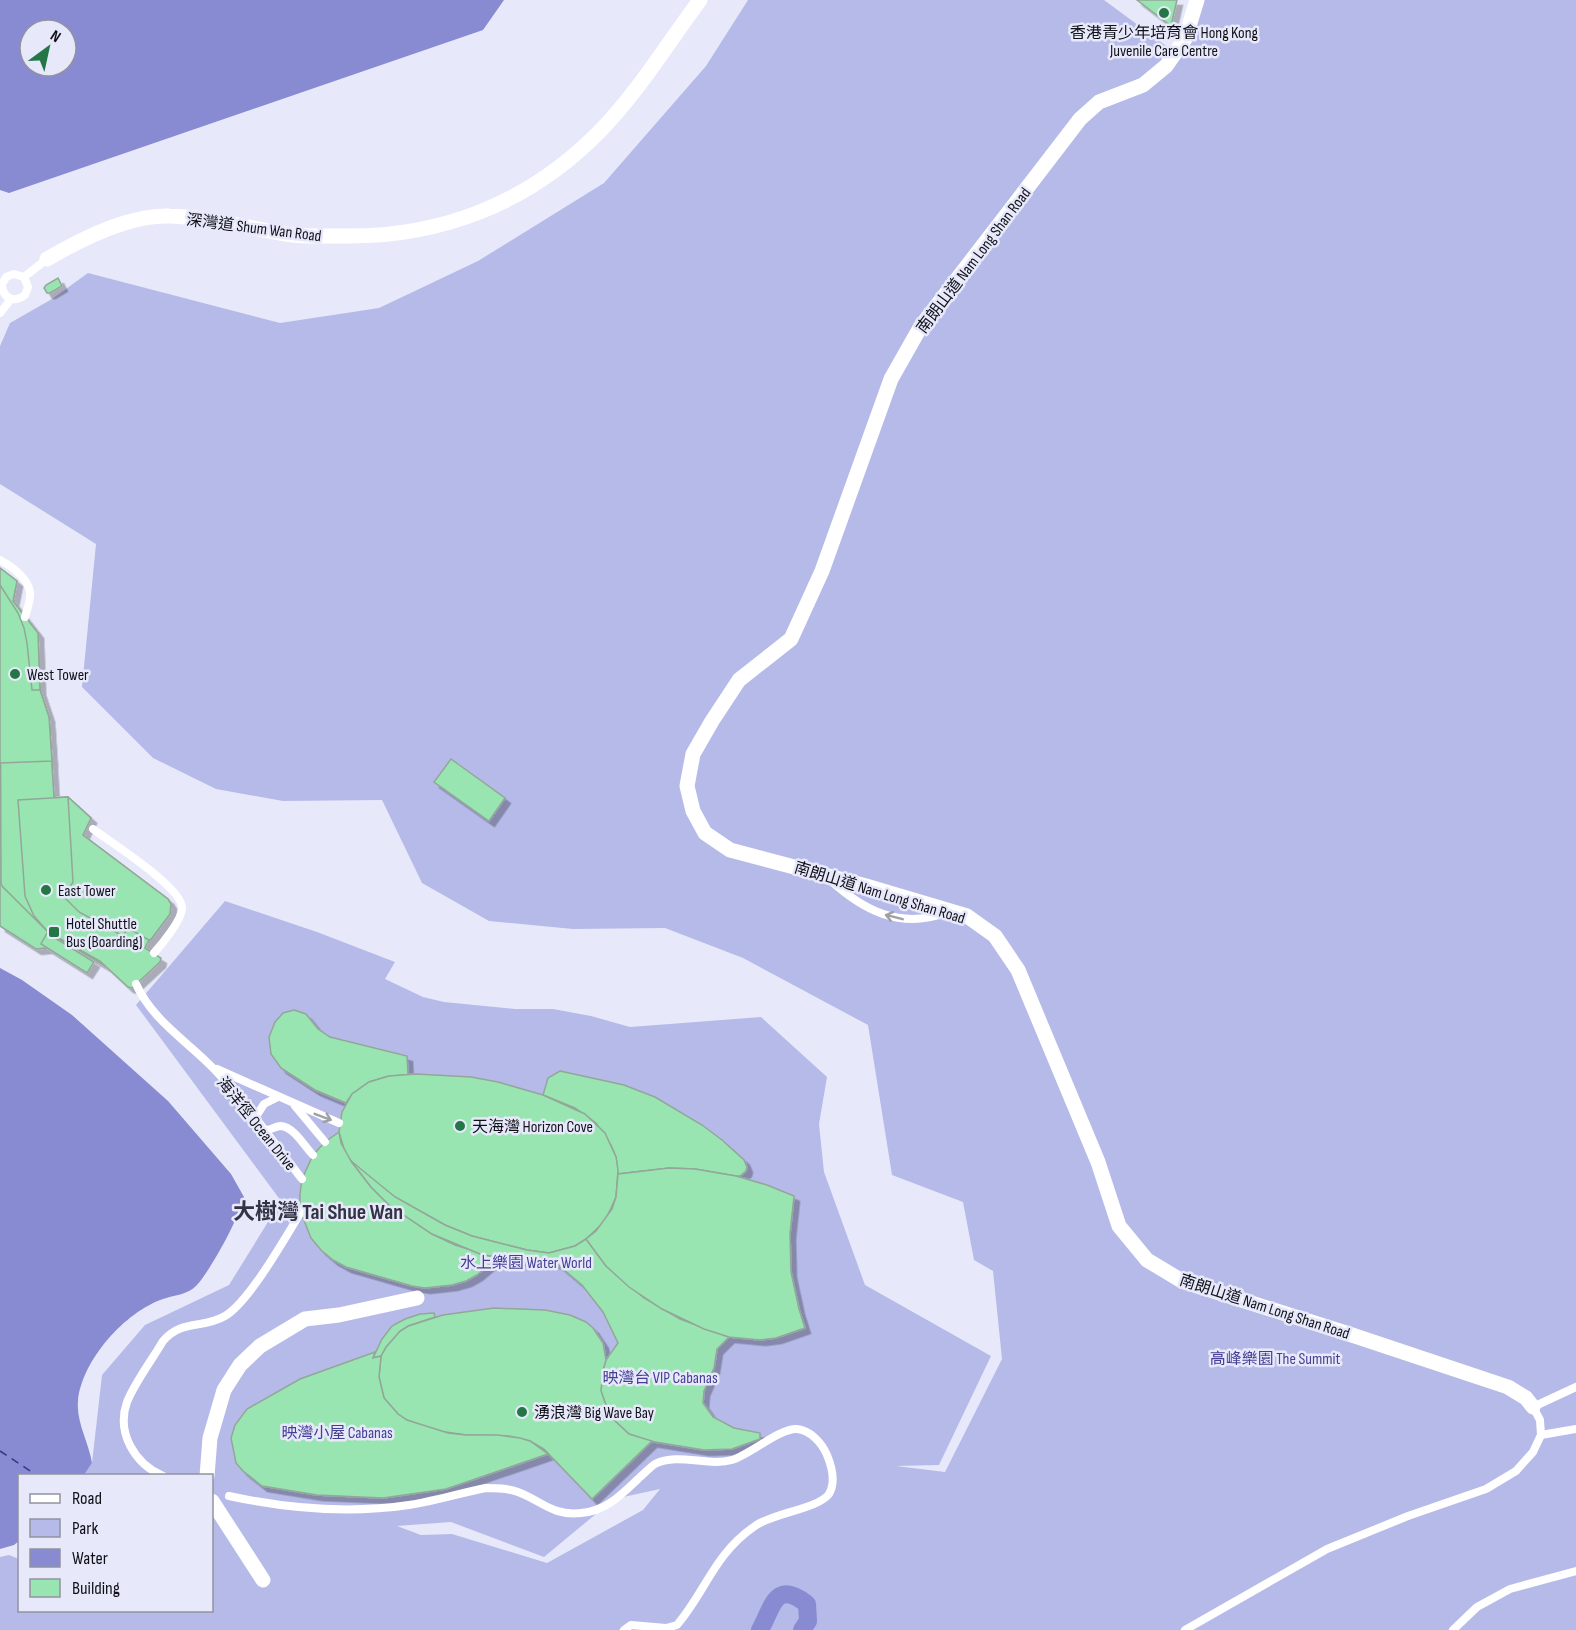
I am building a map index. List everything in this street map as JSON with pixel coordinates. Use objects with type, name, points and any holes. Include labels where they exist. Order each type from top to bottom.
[{"type":"street","name":"深灣道 Shum Wan Road","points":[[47,259],[100,232],[151,217],[200,219],[303,236],[374,237],[439,226],[476,214],[501,204],[535,184],[588,143],[625,101],[700,0]]},
{"type":"street","name":"南朗山道 Nam Long Shan Road","points":[[1197,0],[1185,39],[1166,66],[1143,85],[1099,102],[1080,119],[921,326],[891,379],[822,571],[791,639],[739,680],[693,754],[687,786],[693,811],[705,833],[730,850],[823,874],[967,916],[995,936],[1018,970],[1098,1162],[1119,1226],[1147,1260],[1182,1281],[1508,1387],[1526,1398],[1533,1407]]},
{"type":"street","points":[[207,1474],[210,1438],[224,1389],[240,1365],[260,1346],[305,1319],[339,1315],[417,1298]]},
{"type":"street","points":[[213,1503],[263,1580]]},
{"type":"lane","points":[[24,278],[47,259]]},
{"type":"lane","points":[[19,274],[24,278],[28,287],[26,295],[19,299],[11,299],[1,287],[10,275],[19,274]]},
{"type":"lane","points":[[0,314],[11,299]]},
{"type":"lane","points":[[0,560],[9,564],[24,580],[30,592],[25,617]]},
{"type":"lane","points":[[93,829],[168,884],[181,901],[183,908],[181,915],[154,952]]},
{"type":"lane","points":[[823,874],[845,894],[867,908],[894,918],[914,920],[935,917],[950,911]]},
{"type":"lane","name":"海洋徑 Ocean Drive","points":[[136,984],[148,1007],[166,1027],[213,1068],[302,1179]]},
{"type":"lane","name":"海洋徑 Ocean Drive","points":[[213,1068],[339,1124]]},
{"type":"lane","points":[[255,1118],[264,1104],[278,1097]]},
{"type":"lane","points":[[294,1105],[325,1142]]},
{"type":"lane","points":[[263,1130],[270,1130],[278,1126],[286,1127],[313,1155]]},
{"type":"lane","points":[[160,1474],[144,1464],[130,1447],[124,1425],[127,1402],[169,1334],[186,1325],[216,1320],[234,1310],[301,1212]]},
{"type":"lane","points":[[1185,1630],[1327,1549],[1408,1516],[1486,1489],[1516,1471],[1533,1452],[1541,1435],[1540,1420],[1533,1407],[1576,1387]]},
{"type":"lane","points":[[229,1496],[289,1507],[351,1510],[410,1505],[486,1488],[498,1488],[519,1492],[547,1508],[581,1513],[608,1505],[619,1498],[650,1468],[662,1462],[731,1460],[758,1448],[787,1430],[799,1429],[810,1434],[819,1442],[833,1474],[833,1483],[825,1498],[814,1504],[770,1517],[754,1526],[733,1544],[717,1562],[677,1625],[666,1628],[631,1625],[624,1630]]},
{"type":"lane","points":[[1541,1435],[1576,1429]]},
{"type":"lane","points":[[1453,1630],[1478,1607],[1510,1589],[1576,1571]]},
{"type":"green space","points":[[748,0],[1104,0],[1184,59],[1199,0],[1576,0],[1576,1630],[0,1630],[0,1557],[9,1555],[18,1559],[18,1612],[213,1612],[213,1474],[85,1474],[92,1463],[102,1375],[145,1325],[229,1285],[281,1201],[136,1005],[225,901],[317,932],[395,962],[385,979],[423,997],[444,1002],[515,1009],[553,1009],[591,1016],[630,1027],[761,1017],[827,1077],[819,1124],[824,1172],[865,1285],[991,1356],[939,1465],[896,1466],[945,1472],[1002,1359],[993,1271],[974,1260],[963,1202],[892,1175],[868,1025],[743,958],[665,928],[573,929],[489,921],[422,883],[382,800],[283,801],[216,789],[153,758],[82,687],[96,544],[0,484],[0,346],[10,323],[52,299],[88,273],[280,323],[379,308],[478,261],[604,183],[706,66]],"holes":[[[660,1489],[643,1510],[547,1563],[452,1534],[421,1535],[397,1526],[451,1522],[544,1557],[614,1499]]]},
{"type":"water","points":[[0,0],[504,0],[483,30],[9,193],[0,190]]},
{"type":"water","points":[[0,968],[22,980],[72,1015],[168,1101],[231,1174],[244,1197],[224,1243],[196,1286],[185,1293],[149,1305],[134,1315],[120,1326],[97,1354],[81,1385],[78,1401],[79,1417],[92,1463],[85,1474],[18,1474],[18,1542],[0,1549]]},
{"type":"building","name":"香港青少年培育會 Hong Kong Juvenile Care Centre","points":[[1137,0],[1177,0],[1171,26]]},
{"type":"building","points":[[58,278],[62,286],[47,293],[44,288],[46,285]]},
{"type":"building","points":[[0,568],[17,581],[13,601],[38,633],[40,690],[49,717],[54,798],[68,797],[91,818],[83,835],[168,899],[171,904],[170,914],[152,938],[133,956],[112,970],[57,937],[46,948],[36,949],[0,926]]},
{"type":"building","points":[[0,568],[17,581],[13,601],[38,633],[40,690],[49,717],[54,798],[68,797],[91,818],[83,835],[168,899],[171,904],[170,914],[152,938],[133,956],[112,970],[48,932],[1,883]]},
{"type":"building","name":"West Tower","points":[[0,585],[18,613],[24,628],[32,690],[40,690],[49,717],[52,761],[0,763]]},
{"type":"building","points":[[451,759],[505,798],[489,821],[434,782]]},
{"type":"building","name":"East Tower","points":[[68,797],[73,882],[64,897],[79,912],[123,936],[128,928],[149,940],[145,948],[161,958],[160,962],[132,988],[128,987],[100,961],[48,932],[34,916],[25,896],[18,800]]},
{"type":"building","points":[[47,933],[94,962],[87,973],[41,944]]},
{"type":"building","points":[[294,1010],[306,1014],[318,1029],[330,1037],[407,1056],[408,1075],[389,1076],[369,1082],[352,1094],[346,1103],[315,1090],[281,1068],[271,1054],[269,1037],[275,1022],[283,1013]]},
{"type":"building","points":[[560,1071],[624,1085],[655,1097],[702,1125],[722,1140],[744,1160],[746,1171],[740,1176],[695,1169],[669,1168],[618,1174],[616,1157],[611,1145],[596,1123],[575,1108],[543,1095],[548,1078]]},
{"type":"building","points":[[416,1074],[471,1077],[498,1082],[543,1095],[585,1114],[605,1133],[616,1157],[618,1170],[616,1197],[605,1221],[575,1246],[549,1253],[527,1250],[472,1236],[445,1225],[395,1197],[373,1180],[351,1161],[345,1152],[339,1132],[342,1112],[352,1094],[369,1082],[389,1076]]},
{"type":"building","points":[[339,1132],[341,1143],[351,1161],[371,1187],[389,1205],[432,1234],[455,1245],[497,1258],[466,1281],[425,1288],[346,1267],[333,1260],[311,1238],[300,1210],[300,1194],[302,1179],[313,1155]]},
{"type":"building","points":[[351,1161],[395,1197],[445,1225],[472,1236],[527,1250],[549,1253],[575,1246],[586,1239],[606,1266],[644,1298],[680,1319],[729,1337],[717,1349],[714,1368],[704,1391],[703,1403],[713,1417],[734,1428],[760,1433],[760,1439],[732,1449],[704,1450],[649,1441],[629,1434],[608,1411],[601,1391],[606,1360],[618,1343],[603,1312],[582,1285],[556,1263],[505,1259],[480,1254],[432,1234],[389,1205],[371,1187]]},
{"type":"building","points":[[669,1168],[695,1169],[736,1176],[794,1196],[790,1234],[791,1272],[805,1328],[776,1338],[760,1340],[729,1337],[704,1329],[662,1309],[629,1287],[606,1266],[586,1239],[596,1231],[612,1209],[616,1197],[618,1174]]},
{"type":"building","points":[[494,1308],[545,1310],[570,1315],[586,1322],[603,1343],[606,1360],[601,1391],[608,1411],[629,1434],[652,1441],[592,1499],[544,1449],[530,1441],[509,1436],[466,1435],[432,1430],[398,1414],[384,1398],[379,1377],[381,1356],[400,1331],[408,1326],[443,1315]]},
{"type":"building","points":[[434,1313],[435,1317],[400,1331],[381,1356],[373,1358],[382,1339],[392,1326],[420,1314]]},
{"type":"building","name":"映灣小屋 Cabanas","points":[[375,1352],[373,1358],[381,1356],[379,1377],[384,1398],[398,1414],[407,1420],[448,1433],[520,1438],[530,1441],[548,1454],[446,1489],[383,1498],[317,1495],[262,1486],[236,1463],[231,1438],[235,1425],[247,1409],[300,1379]]},
{"type":"waterway","points":[[760,1630],[776,1599],[788,1594],[807,1604],[808,1621],[802,1630]]},
{"type":"ferry route","points":[[0,1451],[35,1474]]},
{"type":"place","name":"香港青少年培育會 Hong Kong Juvenile Care Centre","points":[[1164,13]]},
{"type":"place","name":"West Tower","points":[[15,674]]},
{"type":"place","name":"East Tower","points":[[46,890]]},
{"type":"place","name":"Hotel Shuttle Bus (Boarding)","points":[[54,932]]},
{"type":"place","name":"天海灣 Horizon Cove","points":[[460,1126]]},
{"type":"place","name":"湧浪灣 Big Wave Bay","points":[[522,1412]]},
{"type":"district","name":"大樹灣 Tai Shue Wan","points":[[318,1211]]},
{"type":"park label","name":"水上樂園 Water World","points":[[526,1262]]},
{"type":"park label","name":"高峰樂園 The Summit","points":[[1275,1358]]},
{"type":"park label","name":"映灣台 VIP Cabanas","points":[[660,1377]]}]
